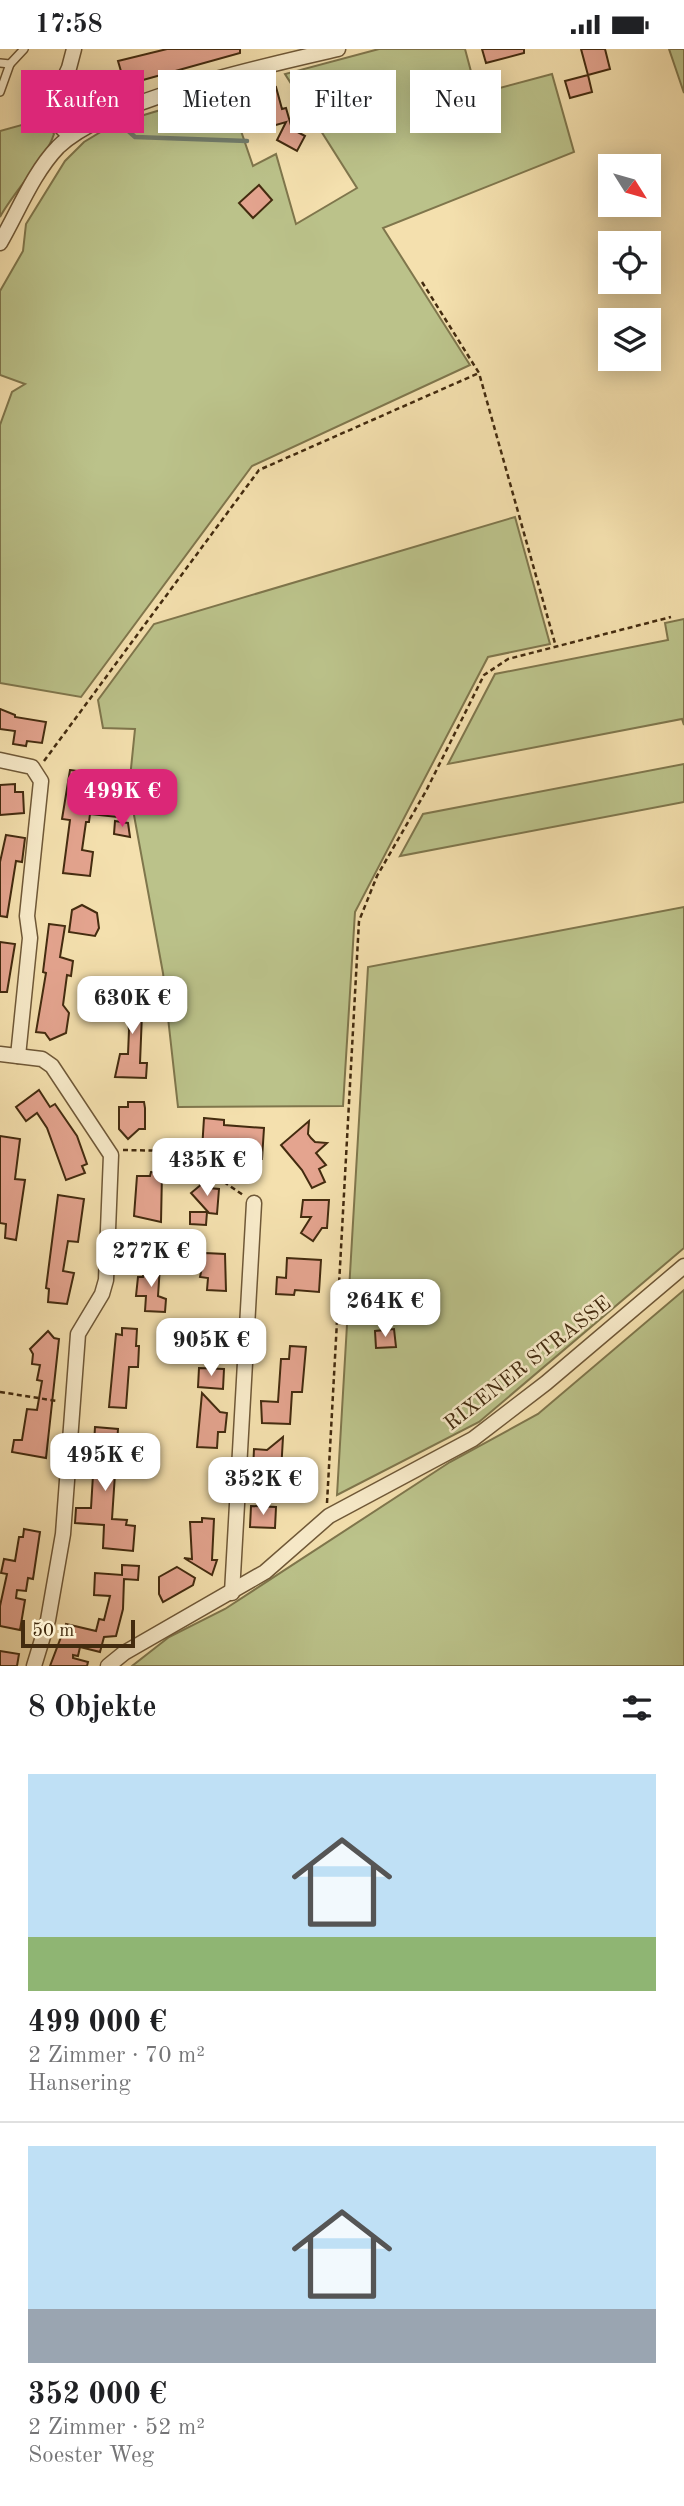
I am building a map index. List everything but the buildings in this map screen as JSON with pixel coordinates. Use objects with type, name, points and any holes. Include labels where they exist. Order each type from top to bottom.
[{"type":"street","points":[[70,137],[48,114],[69,68],[74,49]]},
{"type":"street","points":[[0,243],[41,170],[70,137],[102,117],[176,92],[338,49]]},
{"type":"street","points":[[0,760],[27,764],[37,770],[41,781],[27,916],[30,938],[18,1056]]},
{"type":"street","points":[[0,1054],[42,1059],[52,1066],[108,1149],[111,1163],[106,1280],[102,1294],[78,1334],[63,1534],[50,1608],[34,1666]]},
{"type":"street","points":[[232,1593],[254,1203]]},
{"type":"street","name":"RIXENER STRASSE","points":[[108,1666],[124,1653],[265,1572],[329,1516],[472,1439],[545,1383],[684,1266]]},
{"type":"lane","points":[[0,92],[10,64],[24,49]]},
{"type":"lane","points":[[0,63],[10,64]]},
{"type":"path","points":[[422,282],[478,373],[556,647]]},
{"type":"path","points":[[37,770],[259,470],[478,373]]},
{"type":"path","points":[[329,1516],[327,1501],[359,921],[377,876],[426,791],[484,675],[508,659],[671,617]]},
{"type":"path","points":[[108,1149],[179,1151],[254,1203]]},
{"type":"path","points":[[0,1392],[74,1404]]},
{"type":"green space","points":[[379,49],[465,49],[471,70],[410,70],[410,133],[501,133],[501,88],[552,74],[574,152],[383,228],[470,365],[252,466],[81,697],[0,683],[0,425],[12,392],[25,384],[0,375],[0,291],[23,251],[26,224],[65,161],[84,142],[99,133],[144,133],[144,115],[158,111],[158,133],[242,133],[253,166],[276,154],[296,224],[357,188],[322,133],[396,133],[396,70],[300,70]]},
{"type":"green space","points":[[669,49],[684,49],[684,93]]},
{"type":"green space","points":[[21,125],[21,133],[54,134],[44,154],[0,217],[0,131]]},
{"type":"green space","points":[[515,517],[550,644],[488,657],[355,912],[343,1106],[178,1107],[163,973],[129,788],[135,729],[103,728],[98,700],[154,624]]},
{"type":"green space","points":[[684,619],[684,725],[682,719],[448,764],[495,674],[668,640],[665,623]]},
{"type":"green space","points":[[684,764],[684,802],[400,856],[423,814]]},
{"type":"green space","points":[[684,907],[684,1248],[479,1422],[337,1495],[368,967]]},
{"type":"green space","points":[[684,1290],[684,1666],[132,1666],[169,1637],[225,1609],[450,1462],[538,1414]]},
{"type":"waterway","points":[[131,133],[135,137],[247,141]]}]
